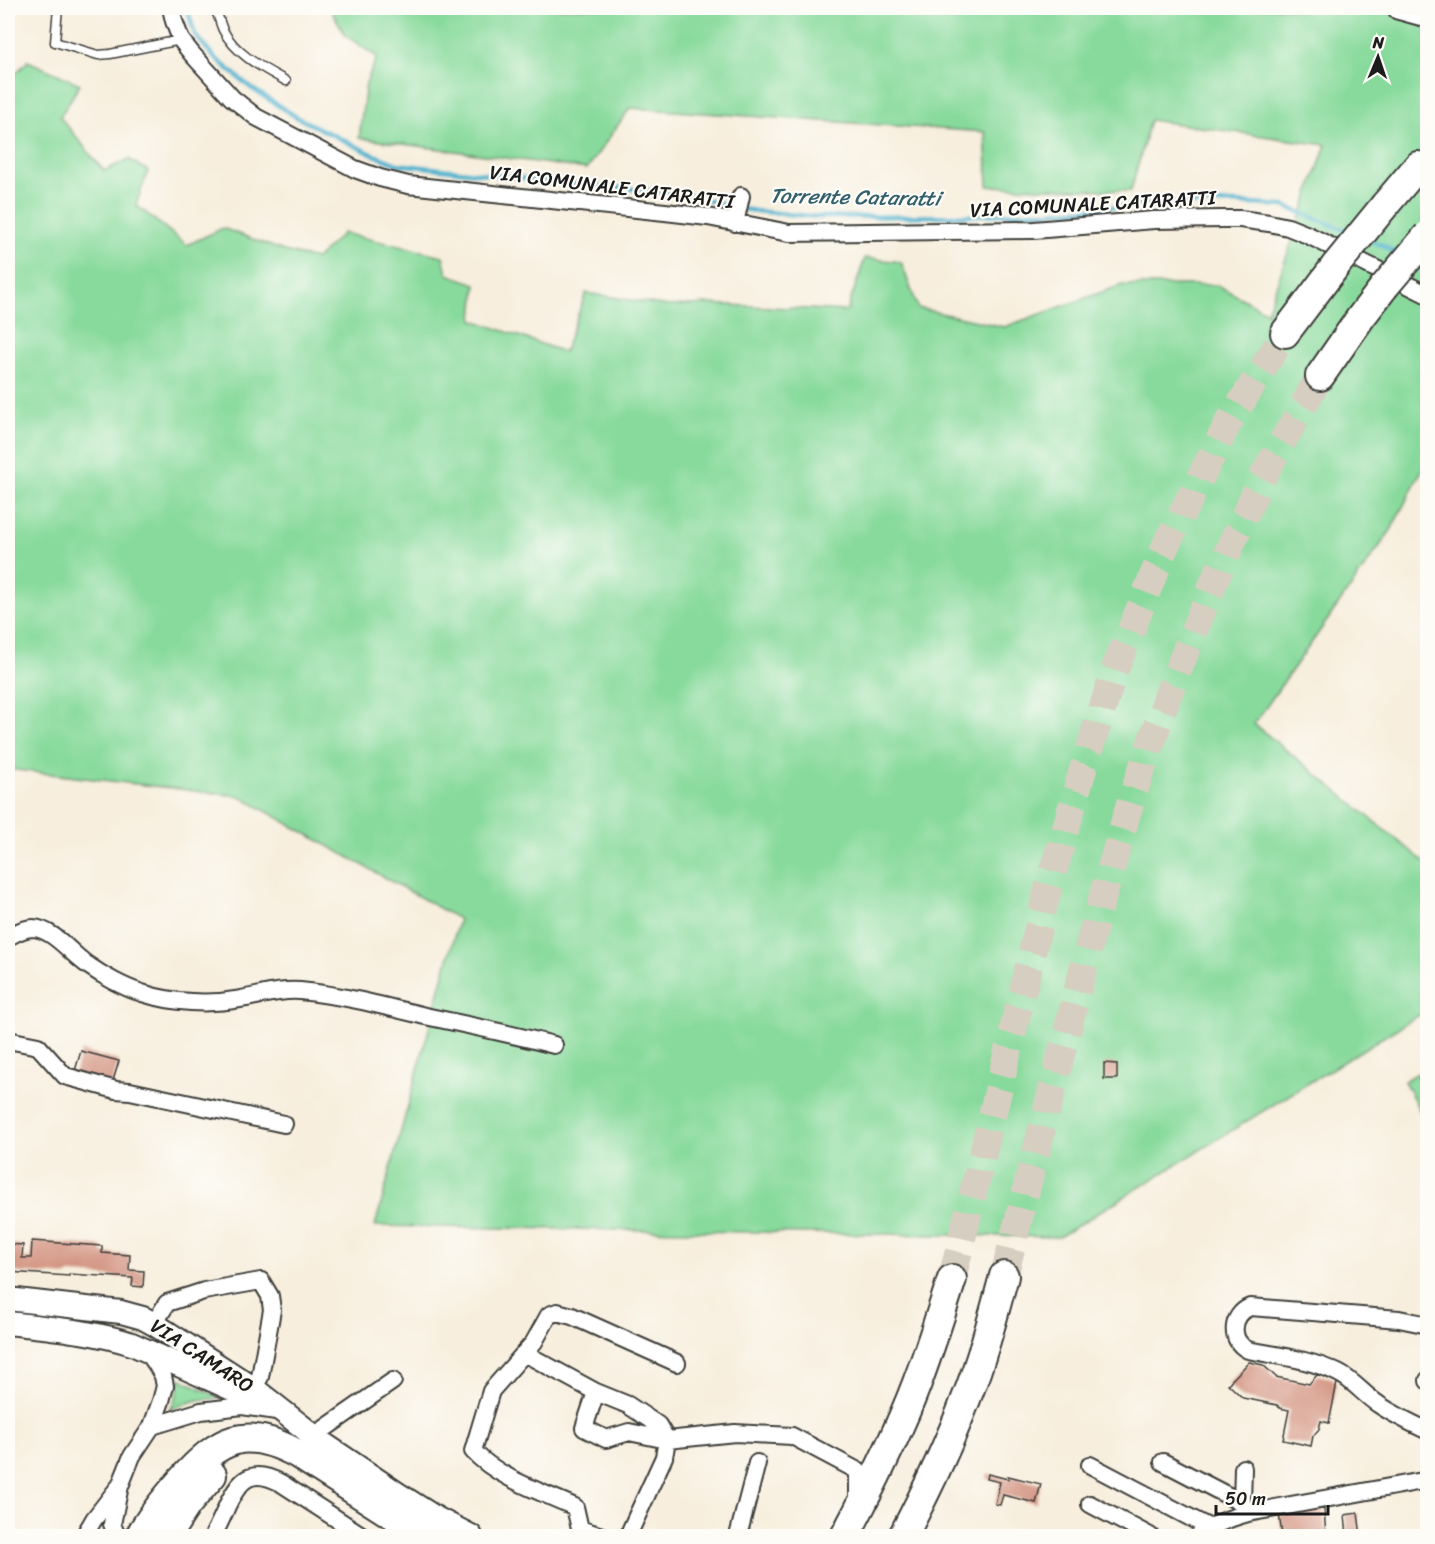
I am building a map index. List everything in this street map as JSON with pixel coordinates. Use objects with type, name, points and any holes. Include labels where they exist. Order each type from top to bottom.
[{"type":"highway","points":[[1285,333],[1337,264],[1418,166]]},
{"type":"highway","points":[[1320,376],[1361,317],[1428,235]]},
{"type":"highway","points":[[903,1536],[967,1397],[990,1328],[1004,1276]]},
{"type":"highway","points":[[844,1536],[873,1482],[904,1414],[930,1347],[952,1279]]},
{"type":"highway","points":[[166,1536],[178,1499],[199,1461],[219,1446],[239,1439],[254,1438],[278,1444],[298,1454],[426,1536]]},
{"type":"highway","points":[[140,1536],[149,1519],[222,1465],[241,1456],[262,1455],[283,1463],[394,1536]]},
{"type":"street","name":"VIA COMUNALE CATARATTI","points":[[171,8],[181,39],[192,54],[232,98],[256,117],[356,169],[408,185],[708,217],[789,233],[1034,230],[1154,220],[1240,219],[1278,225],[1308,235],[1428,295]]},
{"type":"street","points":[[1399,8],[1428,16]]},
{"type":"street","points":[[735,223],[741,196]]},
{"type":"street","points":[[8,937],[27,929],[45,931],[95,971],[141,993],[165,998],[204,1002],[222,1001],[297,990],[509,1033],[554,1045]]},
{"type":"street","points":[[8,1040],[38,1046],[65,1076],[116,1090],[284,1124]]},
{"type":"street","points":[[152,1426],[247,1397],[260,1377],[272,1310],[270,1296],[261,1281],[204,1291],[167,1303],[154,1324]]},
{"type":"street","name":"VIA CAMARO","points":[[8,1299],[121,1312],[143,1318],[178,1339],[247,1397]]},
{"type":"street","points":[[1428,1325],[1399,1319],[1250,1307],[1237,1318],[1235,1333],[1237,1341],[1248,1350],[1306,1360],[1340,1374],[1378,1404],[1428,1431]]},
{"type":"street","points":[[602,1536],[579,1528],[575,1507],[508,1477],[482,1461],[473,1451],[491,1391],[534,1342],[549,1315],[558,1312],[572,1316],[677,1364]]},
{"type":"street","name":"VIA CAMARO","points":[[8,1323],[112,1338],[132,1344],[283,1412],[398,1494],[436,1518],[471,1536]]},
{"type":"street","points":[[168,1360],[178,1339]]},
{"type":"street","points":[[119,1536],[112,1524],[120,1486],[132,1456],[152,1426],[163,1394],[164,1381],[156,1364],[146,1351]]},
{"type":"street","points":[[525,1353],[596,1392],[628,1405],[658,1425],[667,1440],[663,1457],[630,1536]]},
{"type":"street","points":[[314,1436],[393,1381]]},
{"type":"street","points":[[596,1392],[584,1428],[606,1439],[629,1432],[667,1440],[735,1433],[792,1436],[858,1471],[859,1497],[844,1536]]},
{"type":"street","points":[[1163,1462],[1245,1508]]},
{"type":"street","points":[[738,1536],[757,1463]]},
{"type":"street","points":[[1090,1465],[1204,1532],[1245,1508],[1428,1479]]},
{"type":"street","points":[[1243,1468],[1245,1508]]},
{"type":"street","points":[[213,1536],[237,1487],[249,1477],[261,1475],[281,1483],[363,1536]]},
{"type":"street","points":[[84,1536],[94,1519],[120,1486]]},
{"type":"street","points":[[1090,1504],[1150,1536]]},
{"type":"lane","points":[[58,8],[55,42],[98,55],[181,39]]},
{"type":"lane","points":[[215,8],[224,32],[238,51],[260,67],[286,81]]},
{"type":"green space","points":[[330,8],[1427,8],[1427,460],[1391,530],[1254,724],[1427,864],[1427,1010],[1059,1237],[375,1226],[459,919],[239,796],[8,769],[8,81],[28,61],[80,84],[60,117],[104,171],[129,159],[148,171],[136,205],[187,245],[223,228],[284,251],[316,259],[343,233],[443,256],[447,274],[476,284],[473,320],[564,352],[586,293],[669,306],[709,304],[847,311],[865,258],[901,262],[918,308],[1004,327],[1122,285],[1217,285],[1267,312],[1326,145],[1150,120],[1131,191],[988,186],[985,132],[630,108],[587,169],[359,138],[366,83],[377,57],[346,36]]},
{"type":"green space","points":[[1427,1068],[1427,1124],[1404,1081]]},
{"type":"green space","points":[[179,1378],[221,1398],[197,1400],[170,1409],[177,1394]]},
{"type":"building","points":[[81,1051],[119,1061],[112,1084],[74,1074]]},
{"type":"building","points":[[1104,1063],[1117,1064],[1117,1079],[1104,1079]]},
{"type":"building","points":[[32,1241],[102,1246],[102,1253],[130,1255],[129,1270],[144,1271],[143,1287],[132,1286],[133,1278],[8,1272],[8,1244],[23,1245],[22,1258],[31,1258]]},
{"type":"building","points":[[1249,1362],[1263,1365],[1276,1377],[1309,1384],[1317,1375],[1332,1378],[1337,1383],[1329,1423],[1321,1421],[1319,1429],[1313,1436],[1311,1446],[1283,1440],[1289,1410],[1277,1405],[1243,1398],[1228,1384]]},
{"type":"building","points":[[988,1474],[1041,1484],[1036,1503],[1003,1495],[1000,1505],[995,1504],[1000,1482],[987,1479]]},
{"type":"building","points":[[1324,1509],[1326,1536],[1282,1536],[1279,1513]]},
{"type":"building","points":[[1358,1513],[1361,1536],[1347,1536],[1345,1515]]},
{"type":"waterway","name":"Torrente Cataratti","points":[[187,8],[195,35],[214,57],[251,88],[298,118],[397,164],[678,193],[735,207]]},
{"type":"waterway","name":"Torrente Cataratti","points":[[743,209],[819,217],[953,216],[1139,205],[1234,203],[1284,206],[1350,232]]},
{"type":"waterway","name":"Torrente Cataratti","points":[[1369,240],[1399,255]]},
{"type":"waterway","name":"Torrente Cataratti","points":[[1416,265],[1428,271]]},
{"type":"tunnel","points":[[952,1279],[1045,900],[1115,669],[1165,547],[1227,425],[1285,333]]},
{"type":"tunnel","points":[[1004,1276],[1095,923],[1131,800],[1168,695],[1215,579],[1263,476],[1320,376]]}]
